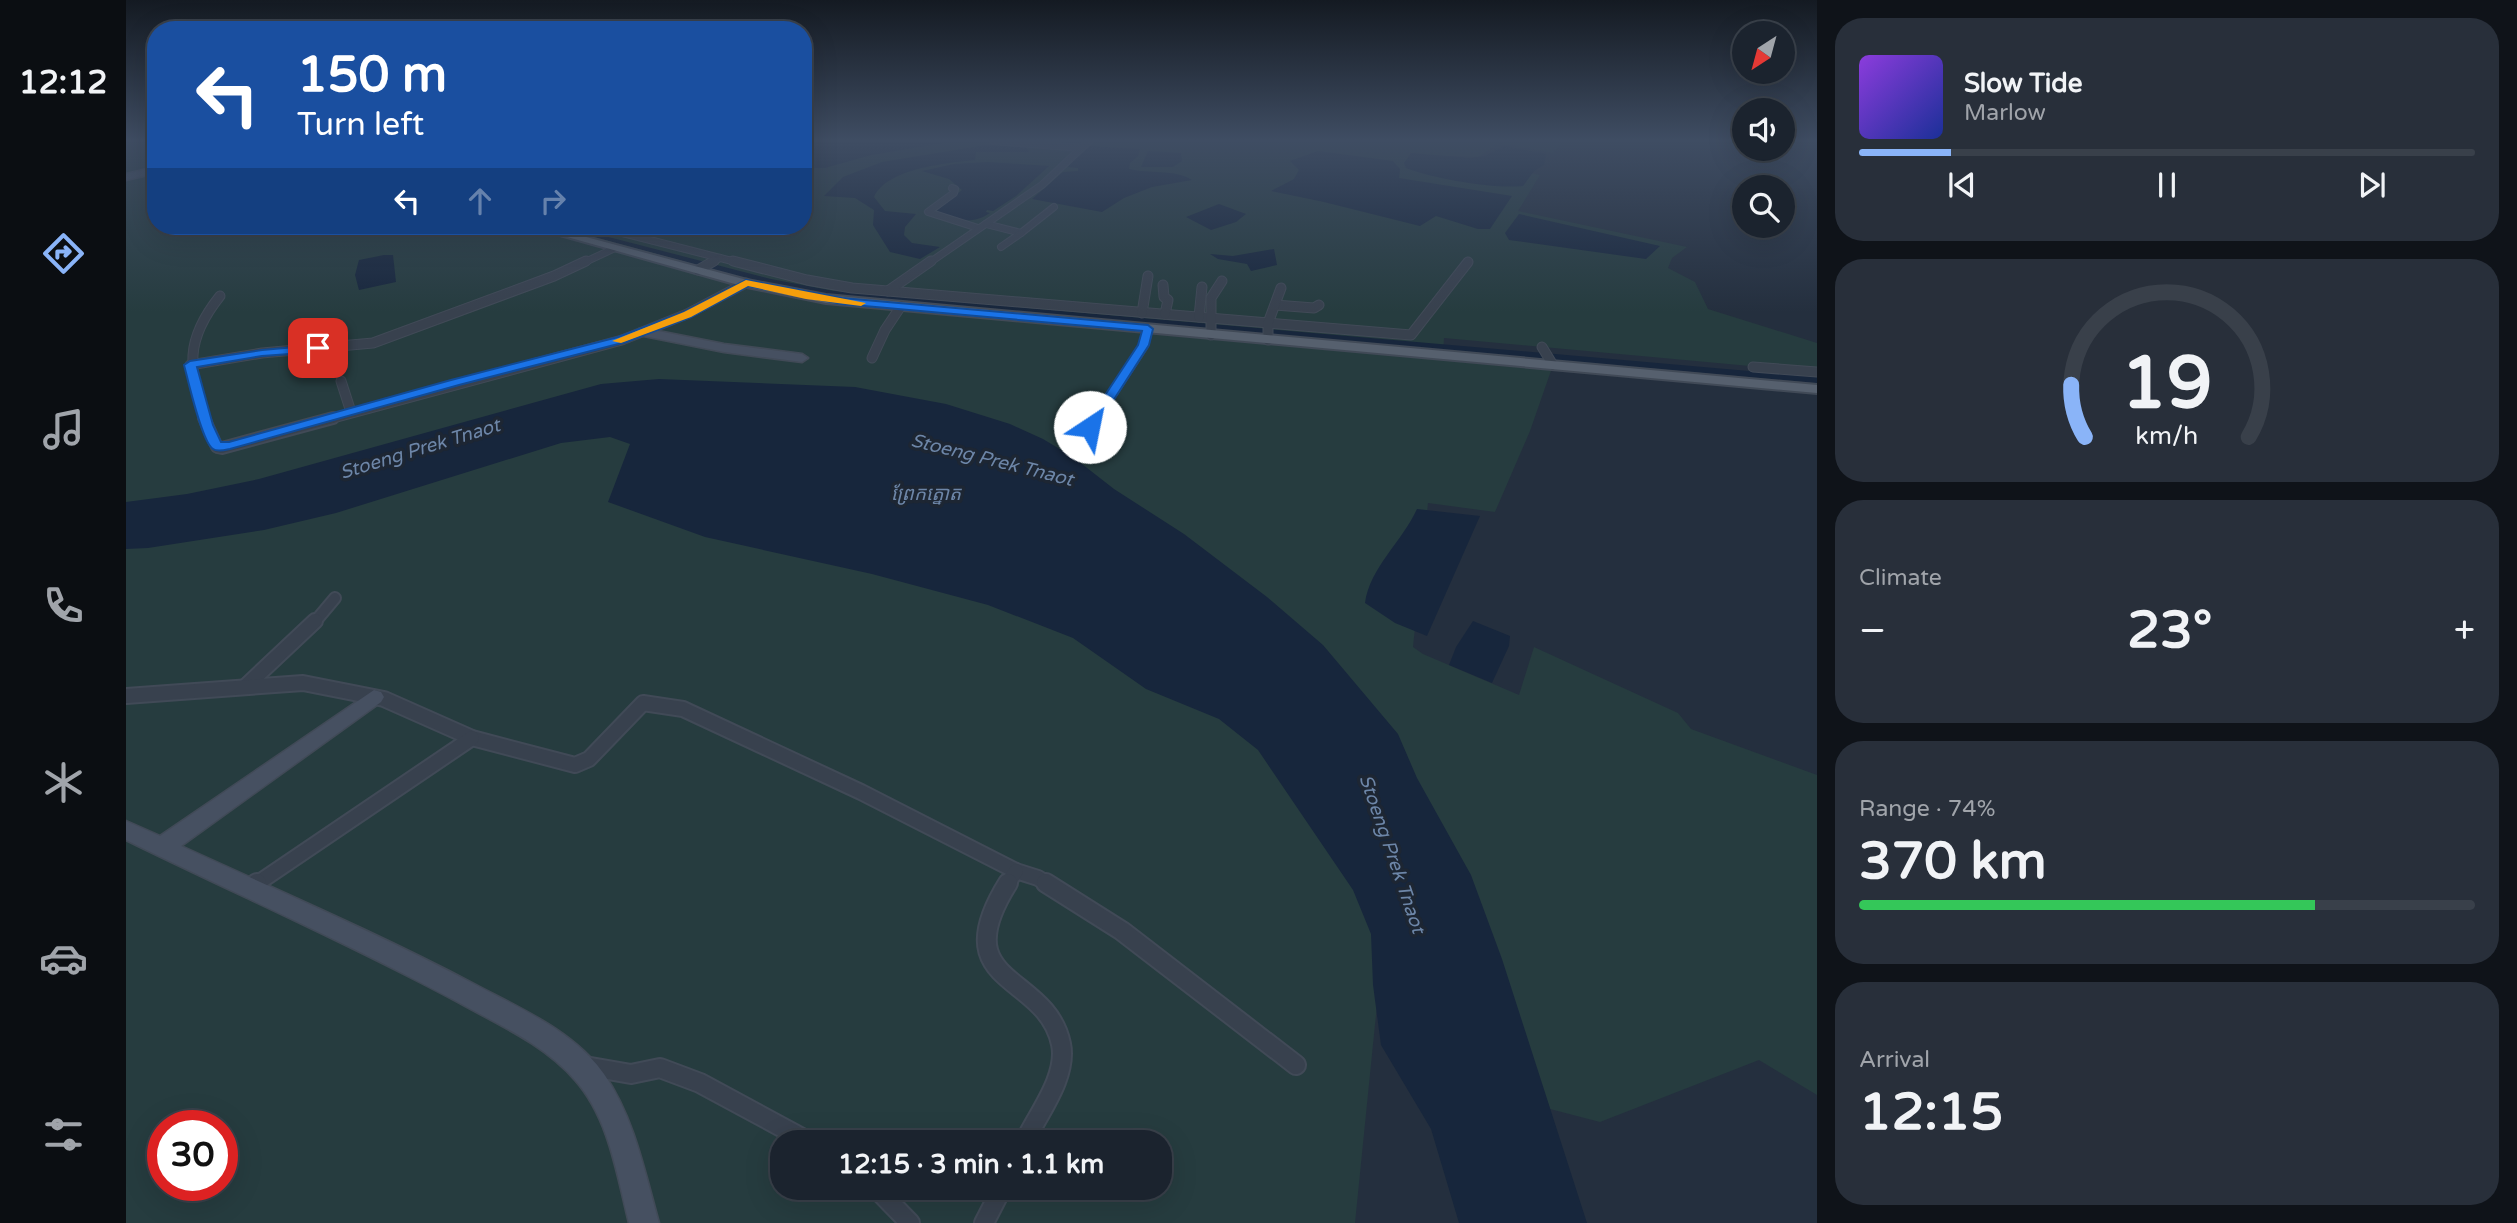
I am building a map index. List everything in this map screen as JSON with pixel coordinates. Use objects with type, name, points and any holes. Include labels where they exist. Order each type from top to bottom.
[{"type":"main road","points":[[569,235],[701,268],[750,284],[806,296],[881,297],[901,306],[1030,318],[1106,316],[1148,329],[1210,326],[1547,356],[1817,389]]},
{"type":"main road","points":[[643,332],[724,348],[802,359]]},
{"type":"main road","points":[[312,366],[318,348]]},
{"type":"main road","points":[[162,847],[374,697]]},
{"type":"main road","points":[[126,830],[382,949],[538,1033],[578,1065],[594,1083],[622,1142],[644,1223]]},
{"type":"street","points":[[947,198],[928,212],[978,228]]},
{"type":"street","points":[[881,297],[1023,198]]},
{"type":"street","points":[[1001,247],[1054,208]]},
{"type":"street","points":[[986,224],[1021,233]]},
{"type":"street","points":[[591,241],[602,235]]},
{"type":"street","points":[[630,235],[718,259],[881,297],[1034,303],[1106,316],[1165,314],[1199,317],[1210,326]]},
{"type":"street","points":[[190,365],[262,353],[357,346],[382,340],[554,276],[615,248]]},
{"type":"street","points":[[701,268],[718,259]]},
{"type":"street","points":[[1210,326],[1234,320],[1268,331],[1411,335],[1468,262]]},
{"type":"street","points":[[220,296],[202,318],[193,337],[190,365],[206,425],[217,447],[230,446],[643,332],[775,272]]},
{"type":"street","points":[[1142,313],[1148,276]]},
{"type":"street","points":[[1210,326],[1211,298],[1222,281]]},
{"type":"street","points":[[1163,285],[1164,297],[1168,300],[1165,314]]},
{"type":"street","points":[[1199,317],[1202,287]]},
{"type":"street","points":[[1268,331],[1281,288]]},
{"type":"street","points":[[1030,318],[1034,303]]},
{"type":"street","points":[[1275,305],[1314,308],[1320,305]]},
{"type":"street","points":[[872,358],[885,330],[901,306]]},
{"type":"street","points":[[1234,308],[1234,320]]},
{"type":"street","points":[[1090,427],[1144,345],[1148,329]]},
{"type":"street","points":[[1765,381],[1753,367],[1817,372]]},
{"type":"street","points":[[341,382],[351,412]]},
{"type":"street","points":[[246,686],[325,612],[335,598]]},
{"type":"street","points":[[126,696],[303,683],[374,697],[433,719],[472,738],[575,765],[589,759],[643,703],[656,702],[683,709],[862,792],[1016,871],[1038,878],[1122,931],[1296,1065]]},
{"type":"street","points":[[250,888],[472,738]]},
{"type":"street","points":[[1016,871],[993,910],[986,946],[992,960],[1047,1017],[1057,1033],[1061,1049],[1060,1064],[1030,1130]]},
{"type":"street","points":[[578,1065],[631,1074],[660,1069],[700,1083],[787,1130]]},
{"type":"street","points":[[888,1200],[910,1223]]},
{"type":"street","points":[[984,1223],[996,1200]]},
{"type":"green space","points":[[126,198],[147,198],[147,235],[812,235],[812,198],[1526,198],[1518,211],[1687,247],[1672,258],[1668,268],[1695,282],[1708,309],[1817,343],[1817,372],[1444,338],[1443,355],[1553,365],[1530,431],[1495,512],[1428,503],[1413,647],[1423,654],[1519,695],[1534,647],[1678,713],[1691,729],[1817,775],[1817,1095],[1759,1060],[1600,1122],[1550,1109],[1527,1043],[1403,747],[1355,1223],[126,1223]]},
{"type":"water","points":[[855,198],[875,198],[885,211],[916,214],[905,227],[904,235],[912,243],[940,247],[920,259],[890,252],[873,225],[874,210]]},
{"type":"water","points":[[952,198],[1013,198],[993,211],[987,210],[986,212],[990,213],[976,219],[963,220],[934,213]]},
{"type":"water","points":[[1033,198],[1124,198],[1102,212]]},
{"type":"water","points":[[1305,198],[1511,198],[1490,229],[1478,229],[1436,216],[1420,226]]},
{"type":"water","points":[[1219,204],[1246,214],[1236,222],[1211,230],[1186,217]]},
{"type":"water","points":[[1519,214],[1660,246],[1646,259],[1509,240],[1505,233]]},
{"type":"water","points":[[1274,249],[1277,265],[1251,271],[1247,264],[1218,259],[1210,254],[1233,256]]},
{"type":"water","points":[[393,255],[396,282],[359,290],[355,275],[359,260]]},
{"type":"water","name":"ព្រែកត្នោត","points":[[659,379],[855,387],[946,404],[1010,424],[1073,457],[1114,489],[1184,534],[1267,597],[1323,645],[1398,734],[1417,778],[1471,875],[1502,959],[1587,1223],[1459,1223],[1431,1129],[1381,1045],[1373,985],[1371,934],[1353,890],[1258,750],[1219,719],[1146,689],[1073,638],[988,605],[872,574],[705,537],[608,502],[630,444],[610,437],[561,443],[336,513],[264,530],[126,549],[126,502],[187,494],[259,479],[601,384]]},
{"type":"water","points":[[1417,509],[1480,516],[1427,636],[1395,623],[1365,603],[1373,578]]},
{"type":"water","points":[[1473,621],[1510,636],[1509,646],[1492,683],[1449,665],[1456,647]]},
{"type":"waterway","points":[[592,235],[770,282],[834,294],[1817,380]]},
{"type":"slow traffic","points":[[617,341],[687,314],[746,283],[806,296],[861,303]]},
{"type":"route","points":[[318,348],[262,353],[190,365],[206,425],[217,447],[230,446],[455,382],[622,340],[687,314],[746,283],[842,301],[1148,329],[1144,345],[1090,427]]},
{"type":"water label","name":"Stoeng Prek Tnaot","points":[[420,449]]},
{"type":"water label","name":"Stoeng Prek Tnaot","points":[[992,460]]},
{"type":"water label","name":"Stoeng Prek Tnaot","points":[[1392,854]]}]
